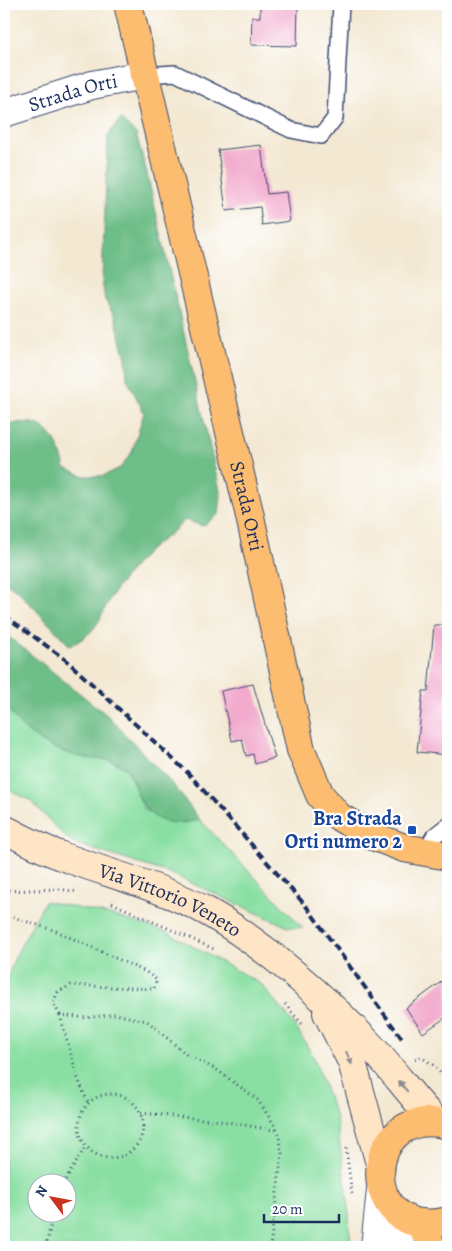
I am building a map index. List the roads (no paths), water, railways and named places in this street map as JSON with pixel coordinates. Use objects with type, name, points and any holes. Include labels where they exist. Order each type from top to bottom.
[{"type":"main road","name":"Strada Orti","points":[[128,4],[249,512],[301,750],[320,795],[339,817],[370,835],[404,848],[437,854]]},
{"type":"main road","name":"Via Vittorio Veneto","points":[[4,829],[57,855],[161,890],[207,912],[247,936],[320,998],[367,1042],[410,1096],[442,1124]]},
{"type":"main road","name":"Via Vittorio Veneto","points":[[320,998],[352,1062],[380,1177]]},
{"type":"main road","points":[[432,1247],[414,1222],[392,1208],[380,1177],[384,1150],[394,1137],[406,1128],[420,1122],[442,1124]]},
{"type":"main road","points":[[414,1222],[435,1224],[448,1221]]},
{"type":"street","name":"Strada Orti","points":[[4,114],[92,85],[144,75]]},
{"type":"street","points":[[375,1247],[380,1177]]},
{"type":"street","points":[[395,1247],[414,1222]]},
{"type":"lane","points":[[144,75],[175,73],[291,130],[321,136],[335,118],[340,4]]},
{"type":"lane","points":[[437,854],[434,836],[448,825]]},
{"type":"railway","points":[[4,615],[66,660],[188,773],[306,906],[403,1040]]},
{"type":"place","name":"Bra Strada Orti numero 2","points":[[412,830]]}]
